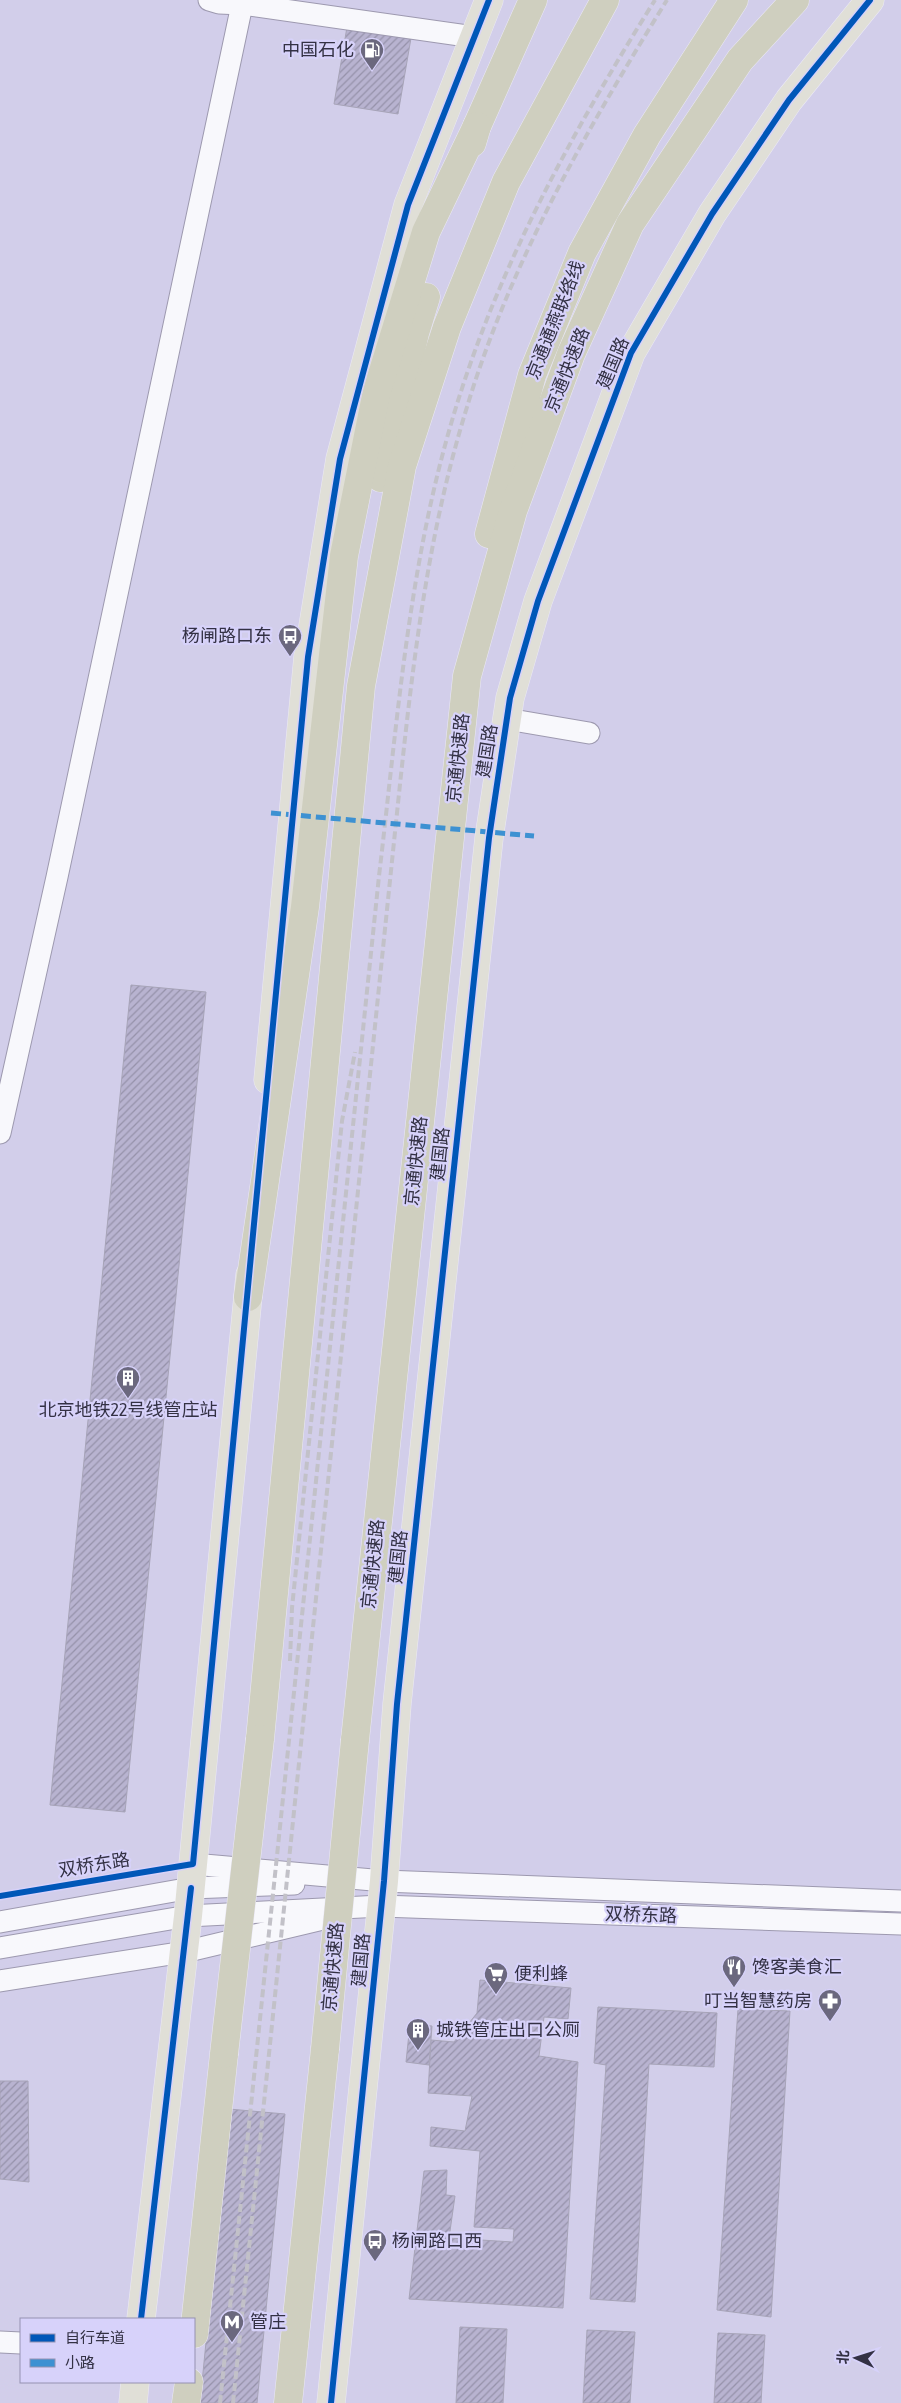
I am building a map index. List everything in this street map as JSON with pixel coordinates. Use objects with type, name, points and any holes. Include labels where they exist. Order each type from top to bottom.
[{"type":"highway","points":[[248,1298],[305,907],[346,546],[377,391],[423,241],[533,0]]},
{"type":"highway","points":[[361,686],[402,466],[447,327],[506,182],[605,0]]},
{"type":"highway","name":"京通通燕联络线","points":[[467,676],[492,518],[532,375],[582,252],[647,135],[734,0]]},
{"type":"highway","name":"京通快速路","points":[[288,2403],[355,1740],[467,676],[513,511],[571,354],[630,224],[740,60],[795,0]]},
{"type":"highway","points":[[195,2325],[260,1739],[381,479],[415,333],[477,126]]},
{"type":"highway","points":[[186,2403],[188,2383]]},
{"type":"main road","points":[[142,2318],[192,1876],[308,657],[340,459],[408,205],[489,0]]},
{"type":"main road","name":"建国路","points":[[331,2403],[382,1894],[397,1704],[488,838],[510,698],[538,601],[631,353],[712,214],[789,100],[870,0]]},
{"type":"main road","points":[[133,2403],[135,2383]]},
{"type":"street","points":[[209,0],[219,3],[242,2],[474,37]]},
{"type":"street","points":[[0,1133],[57,876],[242,2]]},
{"type":"street","points":[[507,719],[589,733]]},
{"type":"street","name":"双桥东路","points":[[0,1922],[192,1876],[382,1894],[901,1924]]},
{"type":"street","name":"双桥东路","points":[[0,1981],[184,1952],[382,1894]]},
{"type":"street","name":"双桥东路","points":[[0,1948],[188,1916],[382,1894],[901,1901]]},
{"type":"street","points":[[0,2342],[20,2342]]},
{"type":"building","name":"中国石化","points":[[347,27],[411,38],[398,114],[334,104]]},
{"type":"building","name":"北京地铁22号线管庄站","points":[[131,985],[206,992],[125,1812],[50,1805]]},
{"type":"building","points":[[480,1980],[571,1988],[568,2019],[544,2017],[539,2056],[578,2062],[563,2308],[409,2299],[424,2171],[447,2170],[446,2195],[455,2196],[449,2238],[513,2242],[514,2229],[474,2227],[480,2151],[430,2146],[431,2127],[465,2131],[472,2096],[428,2093],[431,2040],[454,2042],[477,2013]]},
{"type":"building","points":[[598,2007],[717,2013],[714,2067],[649,2064],[635,2302],[590,2299],[606,2065],[594,2063]]},
{"type":"building","points":[[738,2009],[790,2011],[771,2317],[717,2310]]},
{"type":"building","name":"城铁管庄出口公厕","points":[[410,2024],[432,2026],[429,2065],[406,2062]]},
{"type":"building","points":[[0,2081],[28,2081],[29,2182],[0,2179]]},
{"type":"building","points":[[229,2109],[285,2114],[257,2403],[200,2403]]},
{"type":"building","points":[[460,2327],[507,2329],[503,2403],[456,2403]]},
{"type":"building","points":[[587,2330],[635,2332],[630,2403],[583,2403]]},
{"type":"building","points":[[718,2333],[765,2335],[761,2403],[714,2403]]},
{"type":"railway","points":[[220,2403],[379,876],[398,705],[424,535],[436,479],[451,424],[469,368],[513,258],[565,153],[655,0]]},
{"type":"railway","points":[[233,2403],[401,778],[413,671],[429,564],[452,459],[467,407],[485,353],[506,300],[529,248],[580,147],[667,0]]},
{"type":"railway","points":[[290,1661],[292,1608],[342,1121],[355,1052]]},
{"type":"marked path","points":[[271,813],[534,836]]},
{"type":"cycle path","points":[[0,1896],[193,1864],[308,657],[340,459],[408,205],[489,0]]},
{"type":"cycle path","points":[[331,2403],[384,1881],[397,1704],[489,838],[510,698],[538,601],[631,353],[712,214],[789,100],[870,0]]},
{"type":"cycle path","points":[[141,2318],[191,1888]]},
{"type":"place","name":"中国石化","points":[[372,71]]},
{"type":"place","name":"杨闸路口东","points":[[290,657]]},
{"type":"place","name":"北京地铁22号线管庄站","points":[[128,1399]]},
{"type":"place","name":"馋客美食汇","points":[[734,1988]]},
{"type":"place","name":"便利蜂","points":[[496,1995]]},
{"type":"place","name":"叮当智慧药房","points":[[830,2022]]},
{"type":"place","name":"城铁管庄出口公厕","points":[[418,2051]]},
{"type":"place","name":"杨闸路口西","points":[[375,2262]]},
{"type":"place","name":"管庄","points":[[232,2343]]}]
